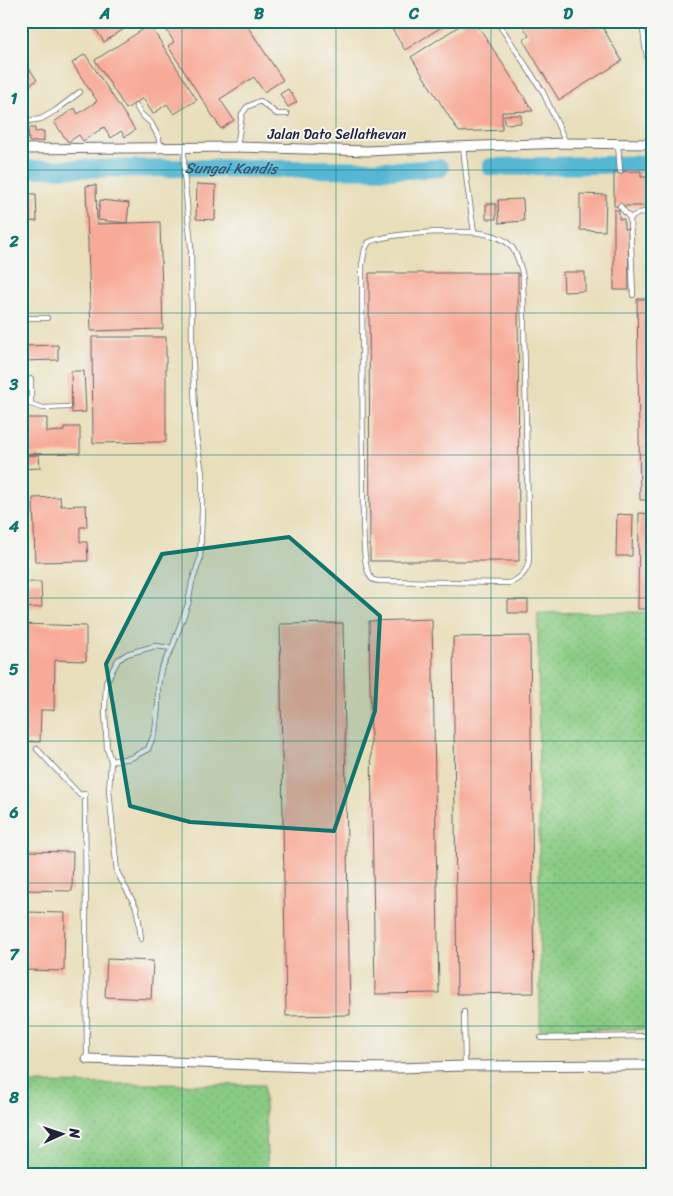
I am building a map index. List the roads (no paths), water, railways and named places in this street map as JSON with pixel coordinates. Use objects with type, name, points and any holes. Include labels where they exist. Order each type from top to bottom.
[{"type":"street","name":"Jalan Dato Sellathevan","points":[[22,149],[237,147],[368,151],[566,143],[652,144]]},
{"type":"street","points":[[86,1059],[397,1068],[652,1065]]},
{"type":"lane","points":[[497,21],[543,92],[566,143]]},
{"type":"lane","points":[[642,21],[652,79]]},
{"type":"lane","points":[[22,149],[22,129],[28,121],[41,119],[80,92]]},
{"type":"lane","points":[[237,147],[242,114],[246,107],[260,101],[277,114],[287,114]]},
{"type":"lane","points":[[136,106],[141,114],[151,123],[161,147]]},
{"type":"lane","points":[[618,144],[620,170]]},
{"type":"lane","points":[[463,146],[474,232]]},
{"type":"lane","points":[[111,761],[131,758],[148,749],[155,732],[161,668],[172,648],[188,604],[192,582],[200,558],[202,472],[196,436],[191,246],[184,171],[184,147]]},
{"type":"lane","points":[[620,206],[630,218],[634,296]]},
{"type":"lane","points":[[630,218],[639,213],[652,211]]},
{"type":"lane","points":[[474,232],[493,236],[510,245],[520,264],[523,278],[528,566],[517,580],[509,582],[399,582],[374,580],[366,566],[363,525],[362,265],[365,250],[369,242],[398,234],[474,232]]},
{"type":"lane","points":[[21,315],[28,318],[47,318]]},
{"type":"lane","points":[[31,379],[31,404]]},
{"type":"lane","points":[[21,401],[43,408],[69,407]]},
{"type":"lane","points":[[141,939],[136,907],[118,872],[109,790],[111,761],[105,711],[106,682],[118,660],[127,654],[155,646],[172,648]]},
{"type":"lane","points":[[37,749],[80,795],[85,794],[86,1059]]},
{"type":"lane","points":[[464,1012],[465,1066]]},
{"type":"lane","points":[[542,1038],[652,1036]]},
{"type":"waterway","name":"Sungai Kandis","points":[[491,167],[652,164]]},
{"type":"waterway","name":"Sungai Kandis","points":[[21,169],[410,170],[440,168]]}]
